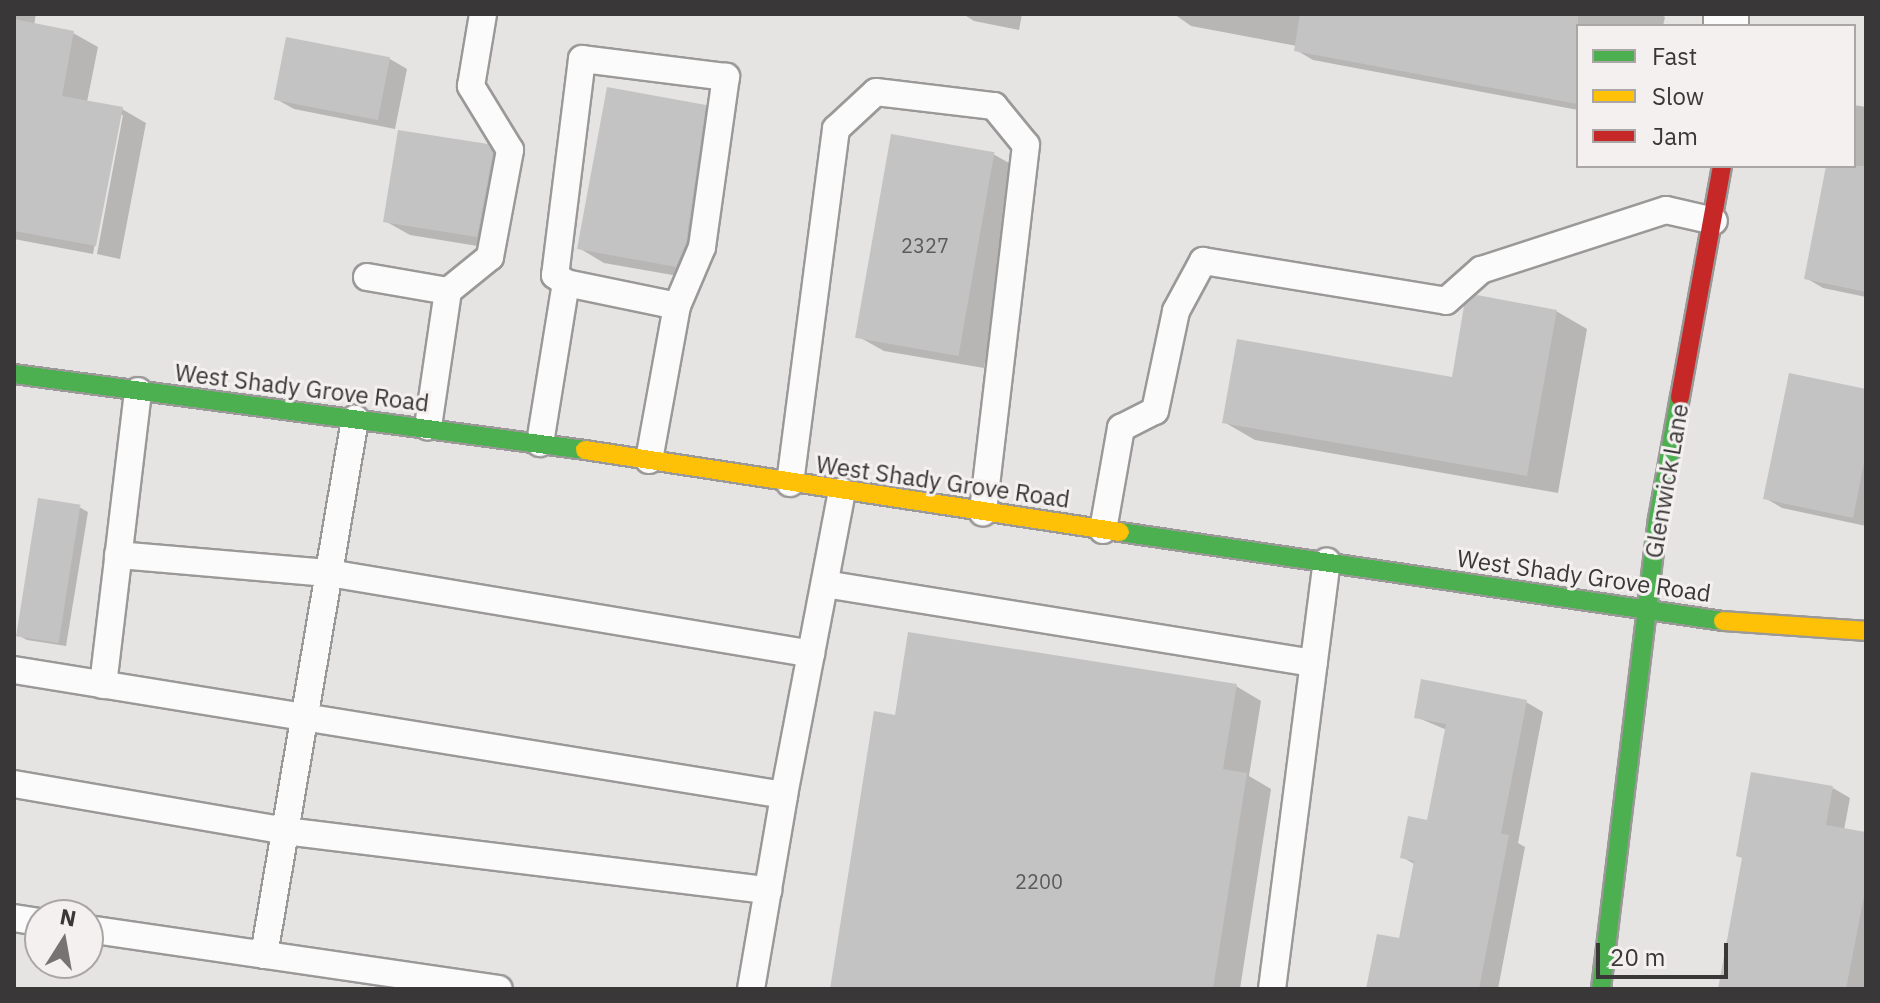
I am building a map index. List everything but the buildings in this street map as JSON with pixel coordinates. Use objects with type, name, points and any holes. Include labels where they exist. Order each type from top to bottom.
[{"type":"main road","name":"Glenwick Lane","points":[[1601,989],[1658,519],[1722,168]]},
{"type":"main road","name":"West Shady Grove Road","points":[[14,374],[540,443],[842,491],[1752,625],[1866,631]]},
{"type":"lane","points":[[428,427],[448,291],[490,257],[510,150],[471,86],[483,14]]},
{"type":"lane","points":[[649,460],[677,306],[702,247],[726,77],[582,59],[555,275],[566,283],[677,306]]},
{"type":"lane","points":[[790,483],[836,129],[876,92],[994,106],[1026,145],[983,512]]},
{"type":"lane","points":[[1103,530],[1121,428],[1155,411],[1176,311],[1203,261],[1446,301],[1481,270],[1666,210],[1714,221]]},
{"type":"lane","points":[[367,277],[448,291]]},
{"type":"lane","points":[[540,443],[566,283]]},
{"type":"lane","points":[[103,685],[138,391]]},
{"type":"lane","points":[[264,955],[355,419]]},
{"type":"lane","points":[[751,989],[784,795],[842,491]]},
{"type":"lane","points":[[118,555],[329,573],[811,654]]},
{"type":"lane","points":[[1272,989],[1327,562]]},
{"type":"lane","points":[[825,584],[1314,663]]},
{"type":"lane","points":[[14,670],[784,795]]},
{"type":"lane","points":[[14,784],[285,831],[768,890]]},
{"type":"lane","points":[[104,931],[499,989]]},
{"type":"traffic: fast","points":[[14,374],[585,450]]},
{"type":"traffic: fast","points":[[1601,989],[1658,519],[1680,397]]},
{"type":"traffic: fast","points":[[1120,532],[1723,621]]},
{"type":"traffic: slow","points":[[585,450],[1120,532]]},
{"type":"traffic: slow","points":[[1723,621],[1866,631]]},
{"type":"traffic: jam","points":[[1680,397],[1722,168]]}]
